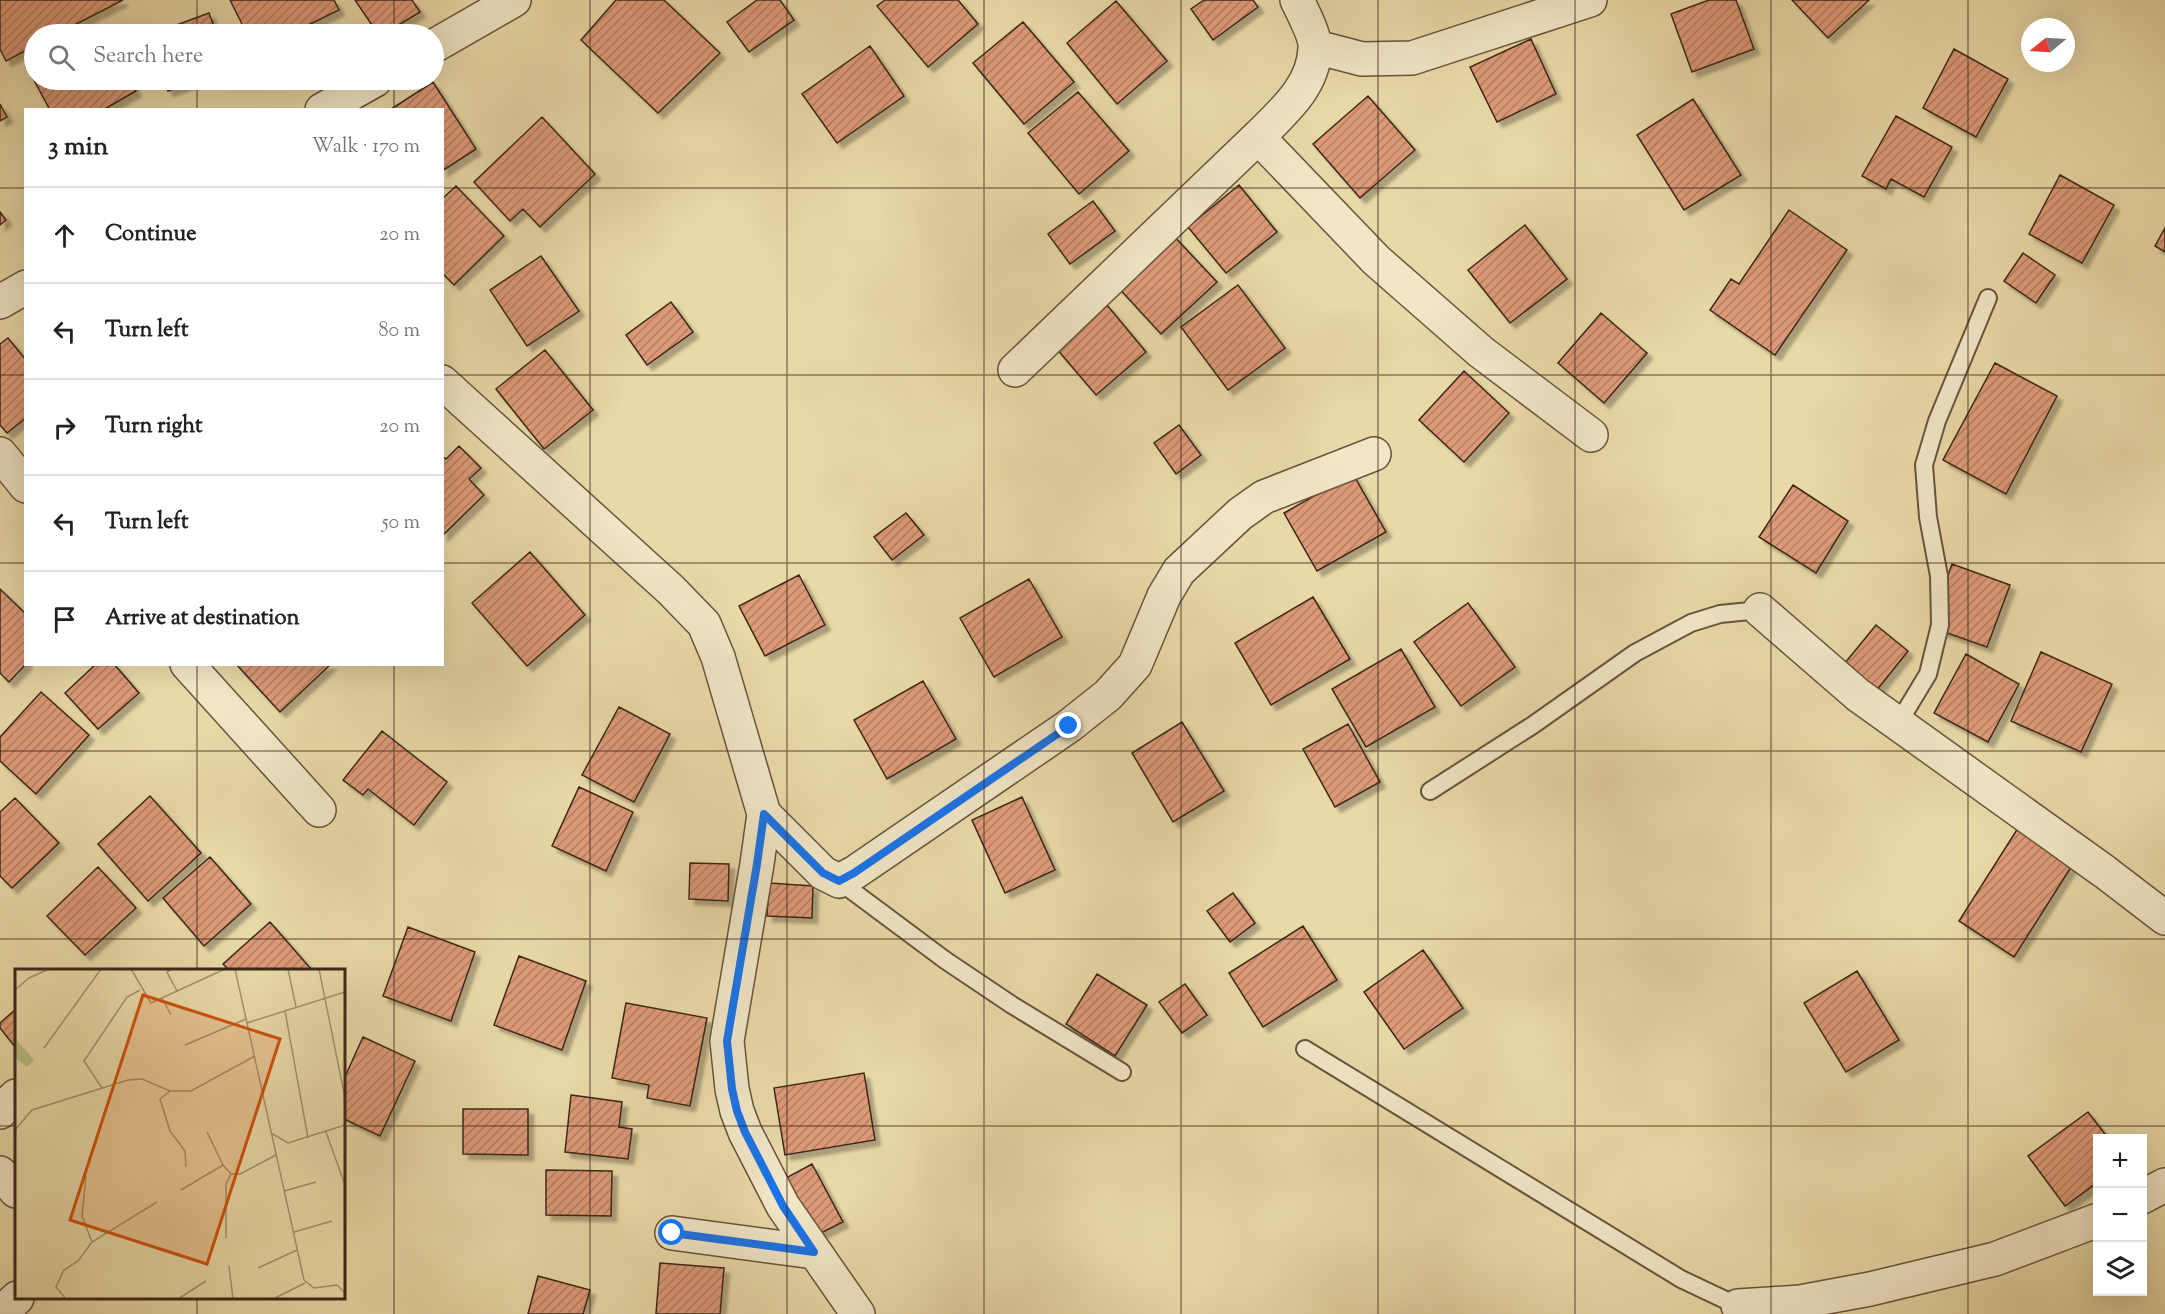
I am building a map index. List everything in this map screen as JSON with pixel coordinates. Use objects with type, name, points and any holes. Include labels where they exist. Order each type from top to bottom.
[{"type":"street","points":[[444,40],[514,0]]},
{"type":"street","points":[[1015,370],[1292,104],[1309,77],[1316,47],[1297,0]]},
{"type":"street","points":[[1316,47],[1362,59],[1412,58],[1538,9],[1590,0]]},
{"type":"street","points":[[326,108],[357,90]]},
{"type":"street","points":[[1258,137],[1376,260],[1481,352],[1592,435]]},
{"type":"street","points":[[0,302],[24,287]]},
{"type":"street","points":[[444,384],[671,590],[704,624],[718,657],[764,814],[727,1041],[732,1089],[745,1132],[783,1206],[858,1314]]},
{"type":"street","points":[[764,814],[823,873],[839,881],[854,873],[1069,726],[1108,695],[1135,665],[1164,596],[1179,571],[1240,514],[1264,497],[1374,453]]},
{"type":"street","points":[[0,454],[24,484]]},
{"type":"street","points":[[1761,610],[1858,695],[1899,722],[2165,918]]},
{"type":"street","points":[[189,666],[319,810]]},
{"type":"street","points":[[0,1112],[15,1097]]},
{"type":"street","points":[[0,1173],[15,1190]]},
{"type":"street","points":[[2147,1194],[2165,1185]]},
{"type":"street","points":[[1732,1310],[1800,1302],[1870,1290],[1995,1259],[2093,1222]]},
{"type":"street","points":[[672,1233],[814,1252]]},
{"type":"street","points":[[1,1314],[16,1299]]},
{"type":"lane","points":[[1899,722],[1928,674],[1940,625],[1939,576],[1928,517],[1924,465],[1937,421],[1988,298]]},
{"type":"lane","points":[[1430,791],[1533,725],[1635,653],[1691,623],[1719,614],[1761,610]]},
{"type":"lane","points":[[839,881],[954,967],[1122,1072]]},
{"type":"lane","points":[[1305,1049],[1732,1310]]},
{"type":"building","points":[[0,0],[123,0],[76,24],[24,24],[24,51],[6,61],[0,49]]},
{"type":"building","points":[[230,0],[334,0],[339,10],[310,24],[242,24]]},
{"type":"building","points":[[355,0],[412,0],[420,12],[400,24],[371,24]]},
{"type":"building","points":[[616,0],[664,0],[720,53],[658,113],[581,40]]},
{"type":"building","points":[[757,0],[780,0],[794,20],[749,52],[727,22]]},
{"type":"building","points":[[885,0],[958,0],[978,24],[928,67],[877,6]]},
{"type":"building","points":[[1204,0],[1253,0],[1258,7],[1213,40],[1191,9]]},
{"type":"building","points":[[1709,0],[1736,0],[1754,49],[1692,72],[1671,14]]},
{"type":"building","points":[[1792,0],[1869,0],[1828,38]]},
{"type":"building","points":[[1116,1],[1167,61],[1117,104],[1067,43]]},
{"type":"building","points":[[209,13],[213,24],[179,24]]},
{"type":"building","points":[[1023,22],[1074,82],[1024,124],[973,63]]},
{"type":"building","points":[[1531,39],[1556,94],[1497,122],[1470,67]]},
{"type":"building","points":[[870,46],[904,96],[837,143],[802,94]]},
{"type":"building","points":[[1954,49],[2008,79],[1976,137],[1923,108]]},
{"type":"building","points":[[39,90],[136,91],[106,108],[49,108]]},
{"type":"building","points":[[421,90],[438,90],[476,149],[444,170],[444,108],[393,108]]},
{"type":"building","points":[[1078,92],[1129,151],[1079,194],[1028,133]]},
{"type":"building","points":[[1368,96],[1415,150],[1360,198],[1313,144]]},
{"type":"building","points":[[1693,99],[1741,175],[1684,210],[1637,135]]},
{"type":"building","points":[[0,104],[7,117],[0,121]]},
{"type":"building","points":[[1896,116],[1952,147],[1924,197],[1891,179],[1886,189],[1862,176]]},
{"type":"building","points":[[542,117],[595,174],[540,227],[523,209],[510,221],[474,182]]},
{"type":"building","points":[[2060,175],[2114,205],[2082,263],[2029,234]]},
{"type":"building","points":[[1239,185],[1277,232],[1226,273],[1188,227]]},
{"type":"building","points":[[456,186],[504,236],[454,285],[444,275],[444,197]]},
{"type":"building","points":[[1093,201],[1115,231],[1070,264],[1048,234]]},
{"type":"building","points":[[1789,210],[1847,250],[1775,355],[1710,310],[1731,279],[1739,284]]},
{"type":"building","points":[[0,212],[6,220],[0,225]]},
{"type":"building","points":[[1525,225],[1567,279],[1510,323],[1468,270]]},
{"type":"building","points":[[2165,228],[2165,252],[2155,246]]},
{"type":"building","points":[[1170,232],[1217,282],[1161,334],[1115,284]]},
{"type":"building","points":[[2023,253],[2055,275],[2036,303],[2004,281]]},
{"type":"building","points":[[541,256],[579,311],[527,346],[490,290]]},
{"type":"building","points":[[1238,285],[1285,348],[1228,390],[1181,327]]},
{"type":"building","points":[[671,302],[693,332],[647,365],[626,335]]},
{"type":"building","points":[[1107,305],[1146,352],[1096,395],[1056,348]]},
{"type":"building","points":[[1601,313],[1647,353],[1604,403],[1558,363]]},
{"type":"building","points":[[8,338],[24,358],[24,420],[7,433],[0,425],[0,344]]},
{"type":"building","points":[[545,350],[593,410],[544,449],[496,389]]},
{"type":"building","points":[[1995,363],[2057,396],[2006,494],[1943,460]]},
{"type":"building","points":[[1464,371],[1509,413],[1464,462],[1419,420]]},
{"type":"building","points":[[1179,425],[1201,455],[1176,474],[1154,443]]},
{"type":"building","points":[[459,446],[481,468],[469,479],[484,495],[444,534],[444,458],[446,459]]},
{"type":"building","points":[[1353,474],[1386,532],[1317,571],[1284,513]]},
{"type":"building","points":[[1793,485],[1848,521],[1816,573],[1759,537]]},
{"type":"building","points":[[906,513],[924,535],[892,560],[874,537]]},
{"type":"building","points":[[530,552],[585,615],[527,666],[472,603]]},
{"type":"building","points":[[1952,564],[2010,585],[1987,647],[1930,627]]},
{"type":"building","points":[[799,575],[825,625],[765,656],[739,606]]},
{"type":"building","points":[[1029,579],[1062,637],[994,677],[960,618]]},
{"type":"building","points":[[0,589],[24,612],[24,666],[9,682],[0,673]]},
{"type":"building","points":[[1313,597],[1350,659],[1271,705],[1235,643]]},
{"type":"building","points":[[1468,603],[1515,667],[1461,706],[1414,642]]},
{"type":"building","points":[[1876,625],[1908,651],[1877,690],[1845,663]]},
{"type":"building","points":[[1401,649],[1435,707],[1366,747],[1332,689]]},
{"type":"building","points":[[2041,652],[2112,684],[2081,752],[2011,721]]},
{"type":"building","points":[[1966,654],[2019,684],[1988,742],[1934,713]]},
{"type":"building","points":[[94,666],[116,666],[139,693],[98,729],[65,693]]},
{"type":"building","points":[[238,666],[329,666],[280,712]]},
{"type":"building","points":[[923,681],[956,739],[887,779],[854,720]]},
{"type":"building","points":[[41,692],[89,735],[36,794],[0,761],[0,737]]},
{"type":"building","points":[[619,707],[670,734],[634,802],[582,775]]},
{"type":"building","points":[[1182,722],[1224,791],[1173,822],[1132,753]]},
{"type":"building","points":[[1348,724],[1380,782],[1335,807],[1303,749]]},
{"type":"building","points":[[382,731],[447,782],[414,825],[368,789],[363,795],[343,780]]},
{"type":"building","points":[[579,787],[633,812],[606,871],[552,846]]},
{"type":"building","points":[[150,796],[201,853],[148,901],[98,844]]},
{"type":"building","points":[[1022,797],[1055,870],[1005,893],[972,820]]},
{"type":"building","points":[[15,798],[59,843],[12,888],[0,876],[0,812]]},
{"type":"building","points":[[2018,828],[2073,864],[2014,957],[1959,921]]},
{"type":"building","points":[[210,857],[251,904],[204,946],[163,898]]},
{"type":"building","points":[[690,863],[729,864],[728,901],[689,899]]},
{"type":"building","points":[[98,867],[136,908],[85,955],[47,916]]},
{"type":"building","points":[[769,883],[813,886],[812,918],[767,916]]},
{"type":"building","points":[[1233,893],[1255,923],[1230,942],[1207,911]]},
{"type":"building","points":[[270,922],[311,969],[228,969],[223,964]]},
{"type":"building","points":[[1303,926],[1337,980],[1263,1027],[1229,973]]},
{"type":"building","points":[[408,927],[475,952],[451,1021],[383,996]]},
{"type":"building","points":[[1423,950],[1463,1008],[1404,1049],[1364,992]]},
{"type":"building","points":[[519,956],[586,981],[562,1050],[494,1025]]},
{"type":"building","points":[[1857,971],[1899,1040],[1846,1072],[1804,1003]]},
{"type":"building","points":[[1097,974],[1147,1005],[1115,1056],[1066,1024]]},
{"type":"building","points":[[1185,984],[1207,1015],[1182,1033],[1159,1002]]},
{"type":"building","points":[[626,1003],[707,1018],[690,1106],[647,1098],[649,1085],[612,1078]]},
{"type":"building","points":[[15,1010],[15,1047],[0,1028],[0,1023]]},
{"type":"building","points":[[363,1037],[415,1061],[380,1136],[345,1119],[345,1077]]},
{"type":"building","points":[[864,1073],[875,1140],[785,1155],[774,1088]]},
{"type":"building","points":[[571,1095],[622,1102],[619,1127],[632,1129],[628,1159],[565,1152]]},
{"type":"building","points":[[463,1109],[528,1109],[528,1155],[463,1154]]},
{"type":"building","points":[[2088,1112],[2105,1134],[2093,1134],[2093,1186],[2065,1206],[2028,1156]]},
{"type":"building","points":[[812,1164],[843,1222],[817,1235],[786,1178]]},
{"type":"building","points":[[546,1170],[612,1171],[611,1216],[546,1215]]},
{"type":"building","points":[[660,1263],[724,1268],[720,1314],[656,1314]]},
{"type":"building","points":[[538,1276],[590,1290],[583,1314],[528,1314]]},
{"type":"route","points":[[672,1233],[814,1252],[783,1206],[745,1132],[732,1089],[727,1041],[764,814],[823,873],[839,881],[1069,726]]}]
